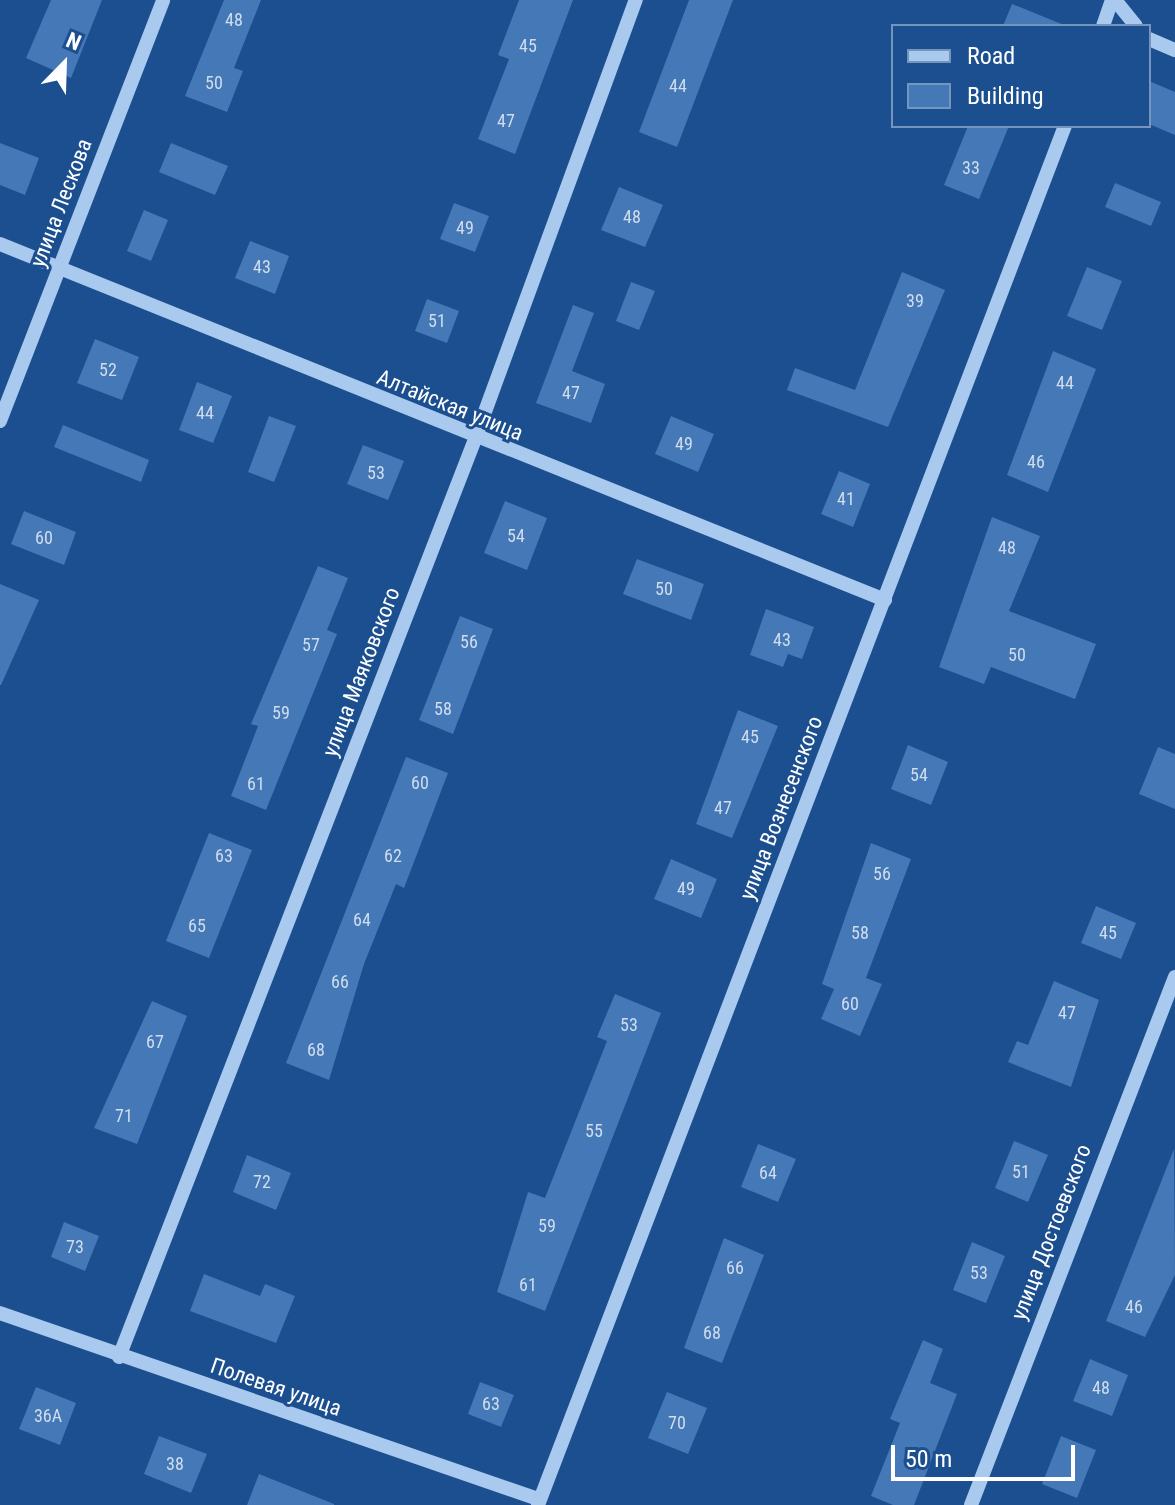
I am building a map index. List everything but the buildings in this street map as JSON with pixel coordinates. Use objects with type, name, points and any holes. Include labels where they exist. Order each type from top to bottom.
[{"type":"street","name":"улица Лескова","points":[[0,421],[163,0]]},
{"type":"street","name":"улица Маяковского","points":[[119,1357],[475,439],[636,0]]},
{"type":"street","points":[[1104,24],[1114,0],[1134,24]]},
{"type":"street","points":[[1151,40],[1175,50]]},
{"type":"street","name":"улица Вознесенского","points":[[538,1502],[1064,128]]},
{"type":"street","name":"Алтайская улица","points":[[0,244],[475,439],[885,600]]},
{"type":"street","name":"улица Достоевского","points":[[971,1505],[1175,977]]},
{"type":"street","name":"Полевая улица","points":[[0,1313],[538,1502]]}]
